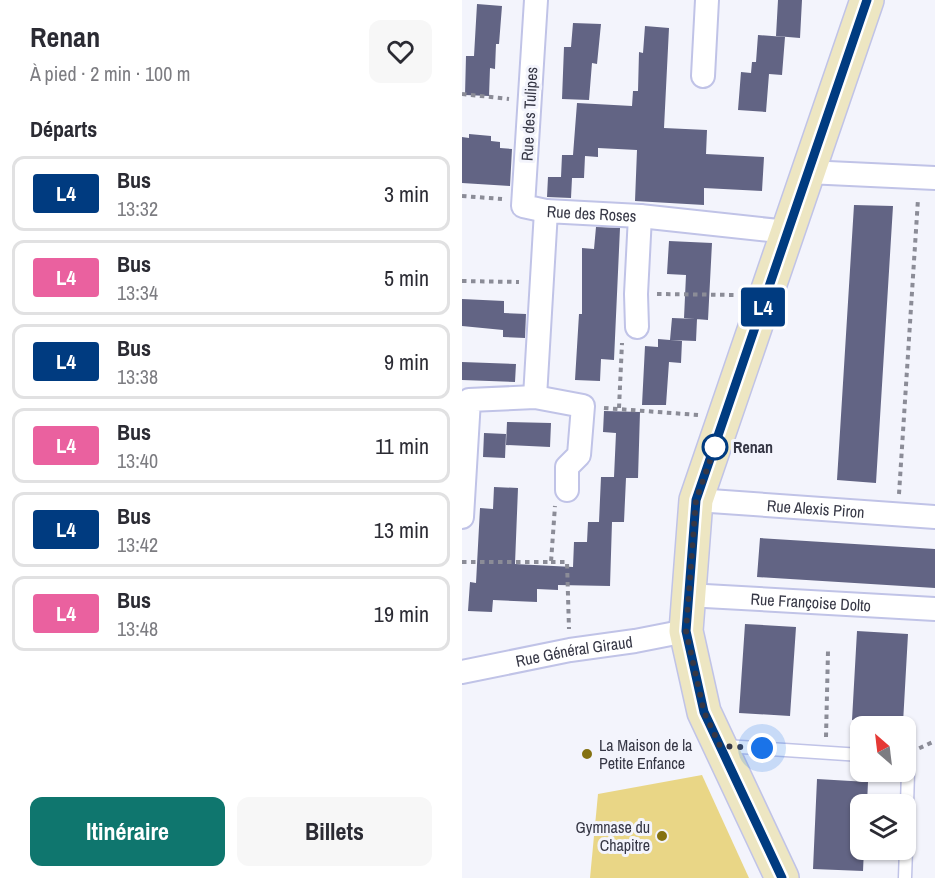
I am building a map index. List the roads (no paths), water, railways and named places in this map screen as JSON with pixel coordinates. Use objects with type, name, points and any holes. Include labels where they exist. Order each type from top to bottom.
[{"type":"main road","points":[[782,878],[704,712],[686,631],[696,500],[867,0]]},
{"type":"street","name":"Rue des Tulipes","points":[[536,0],[523,206],[546,211]]},
{"type":"street","points":[[703,76],[707,0]]},
{"type":"street","points":[[807,172],[927,177]]},
{"type":"street","name":"Rue des Roses","points":[[535,397],[546,211],[639,216],[788,232]]},
{"type":"street","points":[[637,327],[639,216]]},
{"type":"street","points":[[462,517],[469,400],[535,397],[582,406],[579,455],[567,467],[567,490]]},
{"type":"street","name":"Rue Alexis Piron","points":[[696,500],[935,517]]},
{"type":"street","name":"Rue Françoise Dolto","points":[[687,595],[935,609]]},
{"type":"street","name":"Rue Général Giraud","points":[[462,672],[570,650],[686,631]]},
{"type":"lane","points":[[720,746],[850,754]]},
{"type":"lane","points":[[905,878],[906,860]]},
{"type":"place","name":"Renan","points":[[715,447]]},
{"type":"place","name":"La Maison de la Petite Enfance","points":[[587,754]]},
{"type":"place","name":"Gymnase du Chapitre","points":[[662,836]]}]
